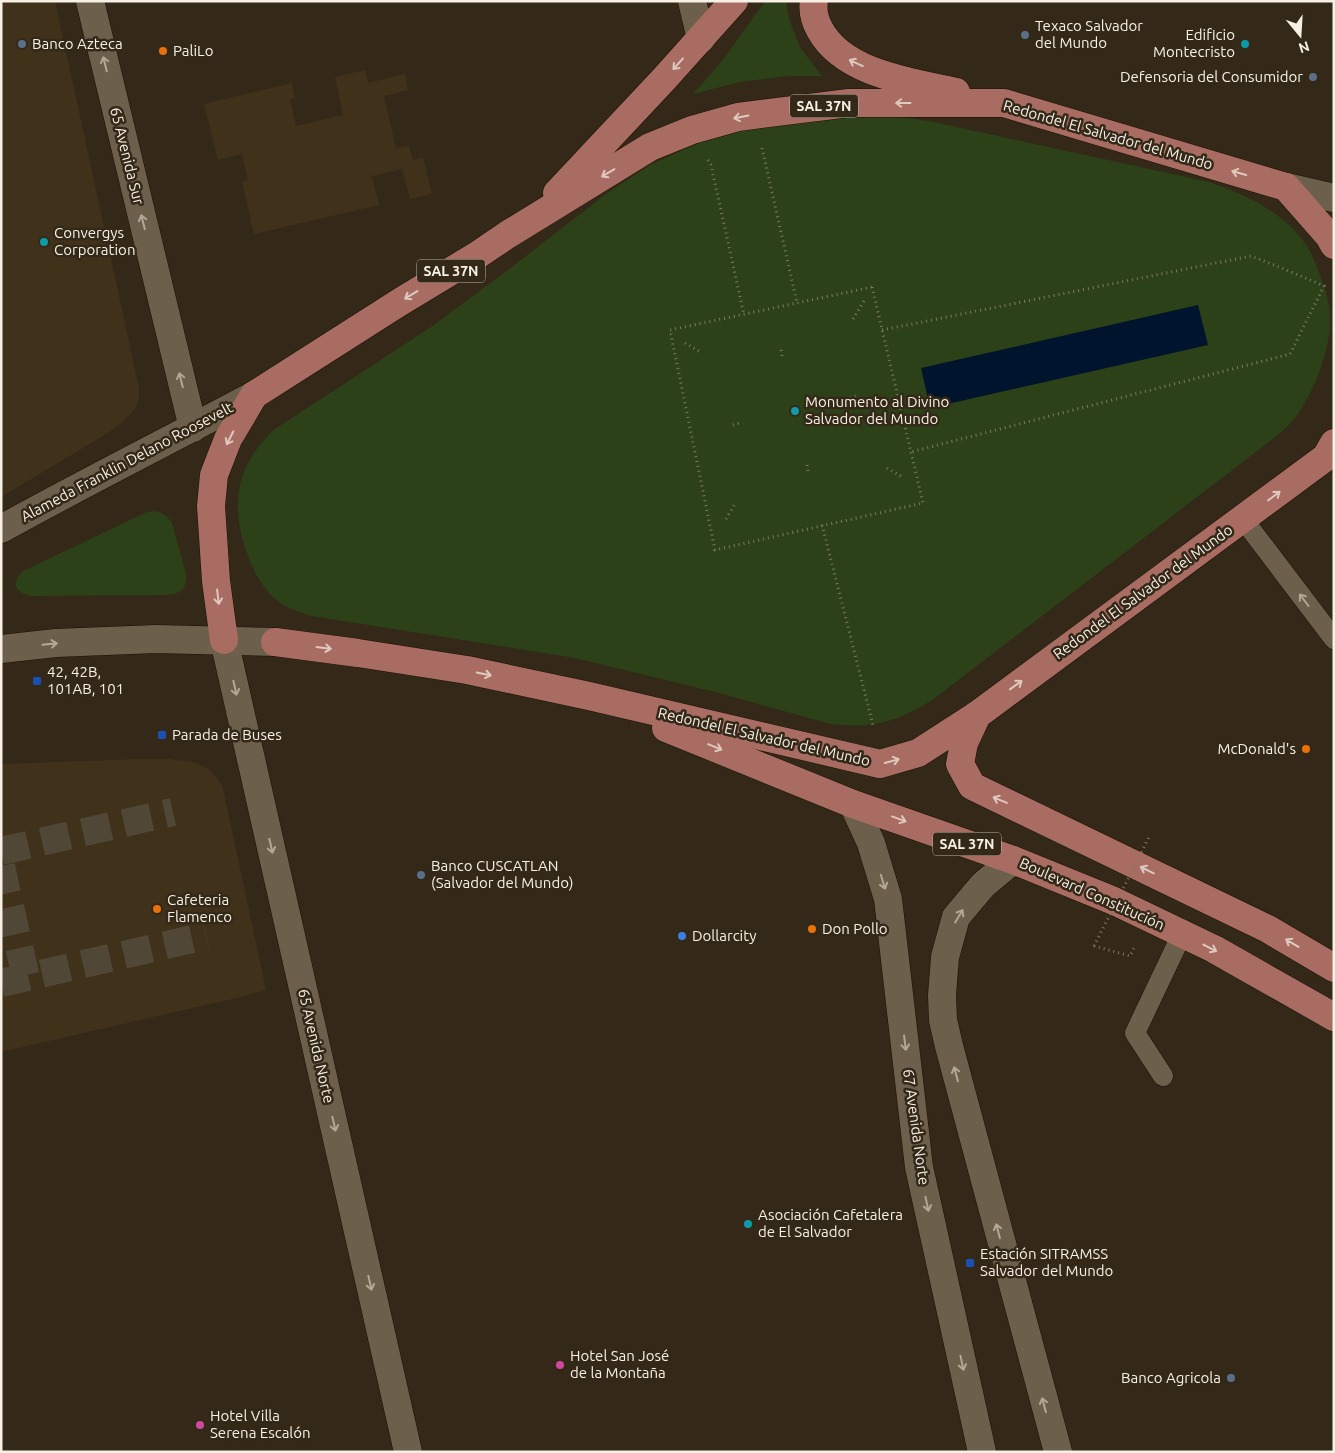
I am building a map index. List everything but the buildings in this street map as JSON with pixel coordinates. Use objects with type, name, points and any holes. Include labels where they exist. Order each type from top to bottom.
[{"type":"highway","points":[[534,218],[734,1]]},
{"type":"highway","points":[[814,1],[815,21],[826,40],[850,61],[898,79],[1004,104]]},
{"type":"highway","name":"Redondel El Salvador del Mundo","points":[[224,640],[216,581],[212,506],[214,475],[228,439],[254,396],[534,218],[650,147],[692,130],[738,117],[849,103],[1004,104],[1286,187]]},
{"type":"highway","points":[[1286,187],[1329,236],[1334,245]]},
{"type":"highway","name":"Redondel El Salvador del Mundo","points":[[275,642],[467,670],[589,696],[880,764],[918,753],[977,715],[1243,519],[1331,451]]},
{"type":"highway","name":"Boulevard Constitución","points":[[589,696],[853,804],[1013,860],[1114,902],[1214,949],[1334,1017]]},
{"type":"highway","name":"SAL 37N","points":[[977,715],[964,743],[960,764],[972,786],[1268,929],[1334,968]]},
{"type":"street","name":"65 Avenida Sur","points":[[90,1],[193,428]]},
{"type":"street","points":[[692,1],[700,39]]},
{"type":"street","points":[[1286,187],[1334,198]]},
{"type":"street","name":"Alameda Franklin Delano Roosevelt","points":[[1,529],[65,493],[254,396]]},
{"type":"street","points":[[1,649],[56,643],[172,639],[275,642]]},
{"type":"street","name":"65 Avenida Norte","points":[[224,640],[408,1452]]},
{"type":"street","name":"67 Avenida Norte","points":[[853,804],[871,843],[888,899],[919,1167],[982,1452]]},
{"type":"street","points":[[1013,860],[983,885],[956,917],[945,957],[942,995],[943,1020],[1058,1452]]},
{"type":"lane","points":[[1243,519],[1334,639]]},
{"type":"lane","points":[[1163,1076],[1135,1033],[1182,934]]},
{"type":"path","points":[[761,144],[797,303]]},
{"type":"path","points":[[706,158],[711,166],[744,315]]},
{"type":"path","points":[[882,330],[1250,256],[1324,286],[1290,354],[911,452]]},
{"type":"path","points":[[872,287],[923,503],[715,550],[670,330],[797,303],[872,287]]},
{"type":"path","points":[[853,319],[864,301]]},
{"type":"path","points":[[685,343],[702,353]]},
{"type":"path","points":[[780,350],[782,356]]},
{"type":"path","points":[[850,398],[856,396]]},
{"type":"path","points":[[733,424],[739,423]]},
{"type":"path","points":[[807,465],[808,471]]},
{"type":"path","points":[[887,468],[904,478]]},
{"type":"path","points":[[726,519],[736,502]]},
{"type":"path","points":[[822,525],[873,725]]},
{"type":"path","points":[[1130,956],[1094,946],[1149,837]]},
{"type":"shaded area","points":[[1,1],[55,1],[139,388],[139,396],[136,407],[122,423],[1,497]]},
{"type":"shaded area","points":[[365,70],[368,83],[405,74],[408,90],[384,96],[396,148],[409,146],[413,160],[423,157],[432,194],[410,199],[402,169],[372,176],[379,205],[254,234],[242,182],[248,180],[242,154],[218,160],[204,104],[292,83],[295,98],[290,99],[296,126],[343,115],[335,77]]},
{"type":"shaded area","points":[[142,759],[194,762],[209,769],[222,784],[266,990],[1,1052],[1,764]]},
{"type":"green space","points":[[765,1],[786,1],[789,19],[800,47],[822,76],[788,76],[740,82],[693,94],[723,60]]},
{"type":"green space","points":[[823,115],[886,115],[929,121],[1209,182],[1236,192],[1261,205],[1285,221],[1306,245],[1316,265],[1329,303],[1330,326],[1325,354],[1316,381],[1303,406],[1289,425],[1265,445],[935,698],[898,718],[874,724],[831,724],[719,693],[575,658],[312,616],[282,604],[266,590],[248,557],[244,545],[239,521],[238,501],[241,481],[246,466],[256,450],[272,431],[431,327],[610,191],[650,165],[696,144],[731,131]]},
{"type":"green space","points":[[155,511],[165,515],[172,523],[186,574],[184,587],[179,592],[166,595],[32,596],[22,593],[16,587],[16,580],[23,571],[147,512]]},
{"type":"water","points":[[1198,305],[1208,345],[930,408],[921,368]]},
{"type":"tunnel","points":[[1,851],[173,812]]},
{"type":"tunnel","points":[[1,866],[26,978]]},
{"type":"tunnel","points":[[1,983],[206,936]]},
{"type":"place","name":"Texaco Salvador del Mundo","points":[[1025,35]]},
{"type":"place","name":"Banco Azteca","points":[[22,44]]},
{"type":"place","name":"Edificio Montecristo","points":[[1245,44]]},
{"type":"place","name":"PaliLo","points":[[163,51]]},
{"type":"place","name":"Defensoria del Consumidor","points":[[1313,77]]},
{"type":"place","name":"Convergys Corporation","points":[[44,242]]},
{"type":"place","name":"Monumento al Divino Salvador del Mundo","points":[[795,411]]},
{"type":"place","name":"42, 42B, 101AB, 101","points":[[37,681]]},
{"type":"place","name":"Parada de Buses","points":[[162,735]]},
{"type":"place","name":"McDonald's","points":[[1306,749]]},
{"type":"place","name":"Banco CUSCATLAN (Salvador del Mundo)","points":[[421,875]]},
{"type":"place","name":"Cafeteria Flamenco","points":[[157,909]]},
{"type":"place","name":"Don Pollo","points":[[812,929]]},
{"type":"place","name":"Dollarcity","points":[[682,936]]},
{"type":"place","name":"Asociación Cafetalera de El Salvador","points":[[748,1224]]},
{"type":"place","name":"Estación SITRAMSS Salvador del Mundo","points":[[970,1263]]},
{"type":"place","name":"Hotel San José de la Montaña","points":[[560,1365]]},
{"type":"place","name":"Banco Agricola","points":[[1231,1378]]},
{"type":"place","name":"Hotel Villa Serena Escalón","points":[[200,1425]]}]
